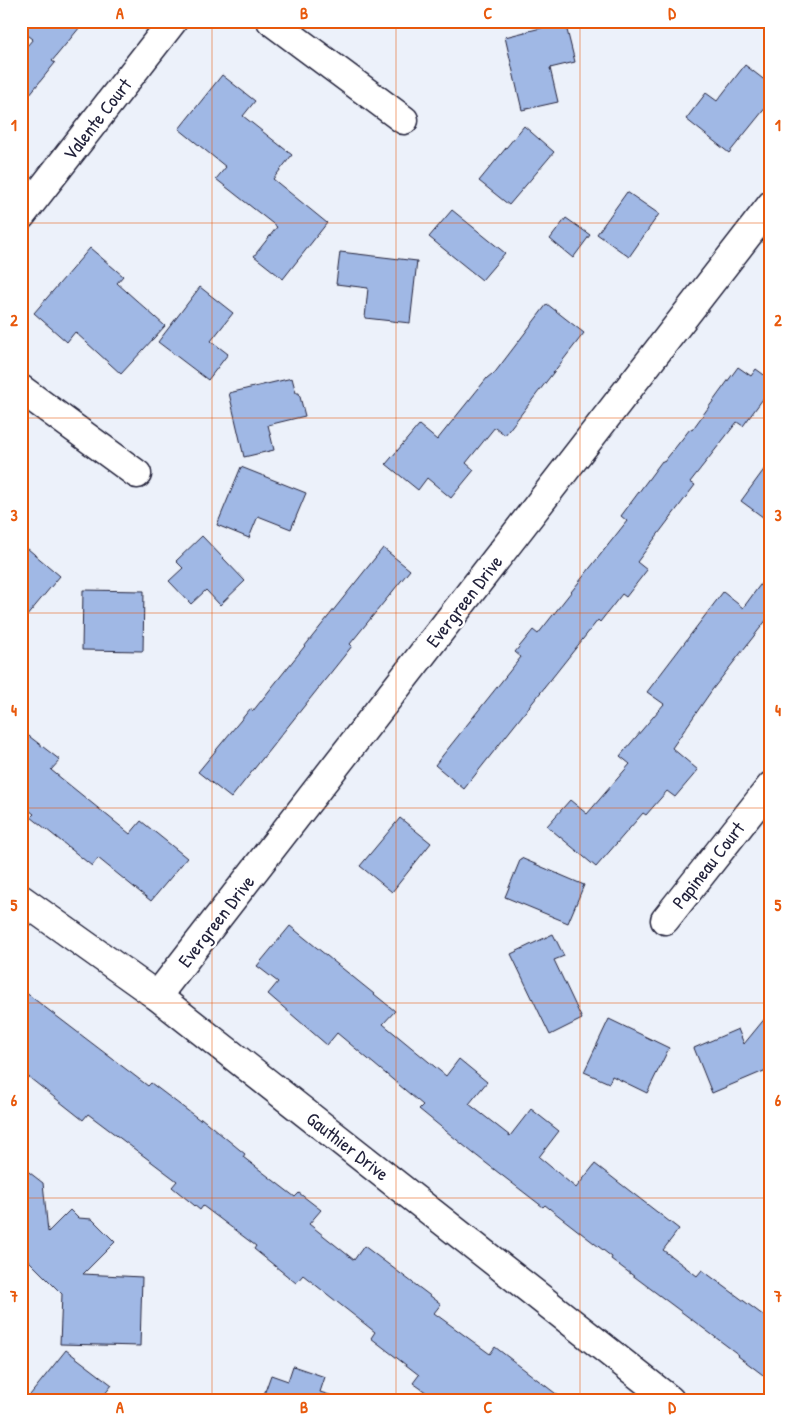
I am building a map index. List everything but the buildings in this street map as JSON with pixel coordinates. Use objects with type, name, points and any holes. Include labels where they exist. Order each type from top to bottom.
[{"type":"street","name":"Valente Court","points":[[21,216],[173,21]]},
{"type":"street","points":[[270,21],[404,120]]},
{"type":"street","name":"Evergreen Drive","points":[[157,996],[771,205]]},
{"type":"street","points":[[21,388],[138,474]]},
{"type":"street","name":"Papineau Court","points":[[665,920],[771,786]]},
{"type":"street","name":"Gauthier Drive","points":[[21,899],[157,996],[670,1400]]}]
